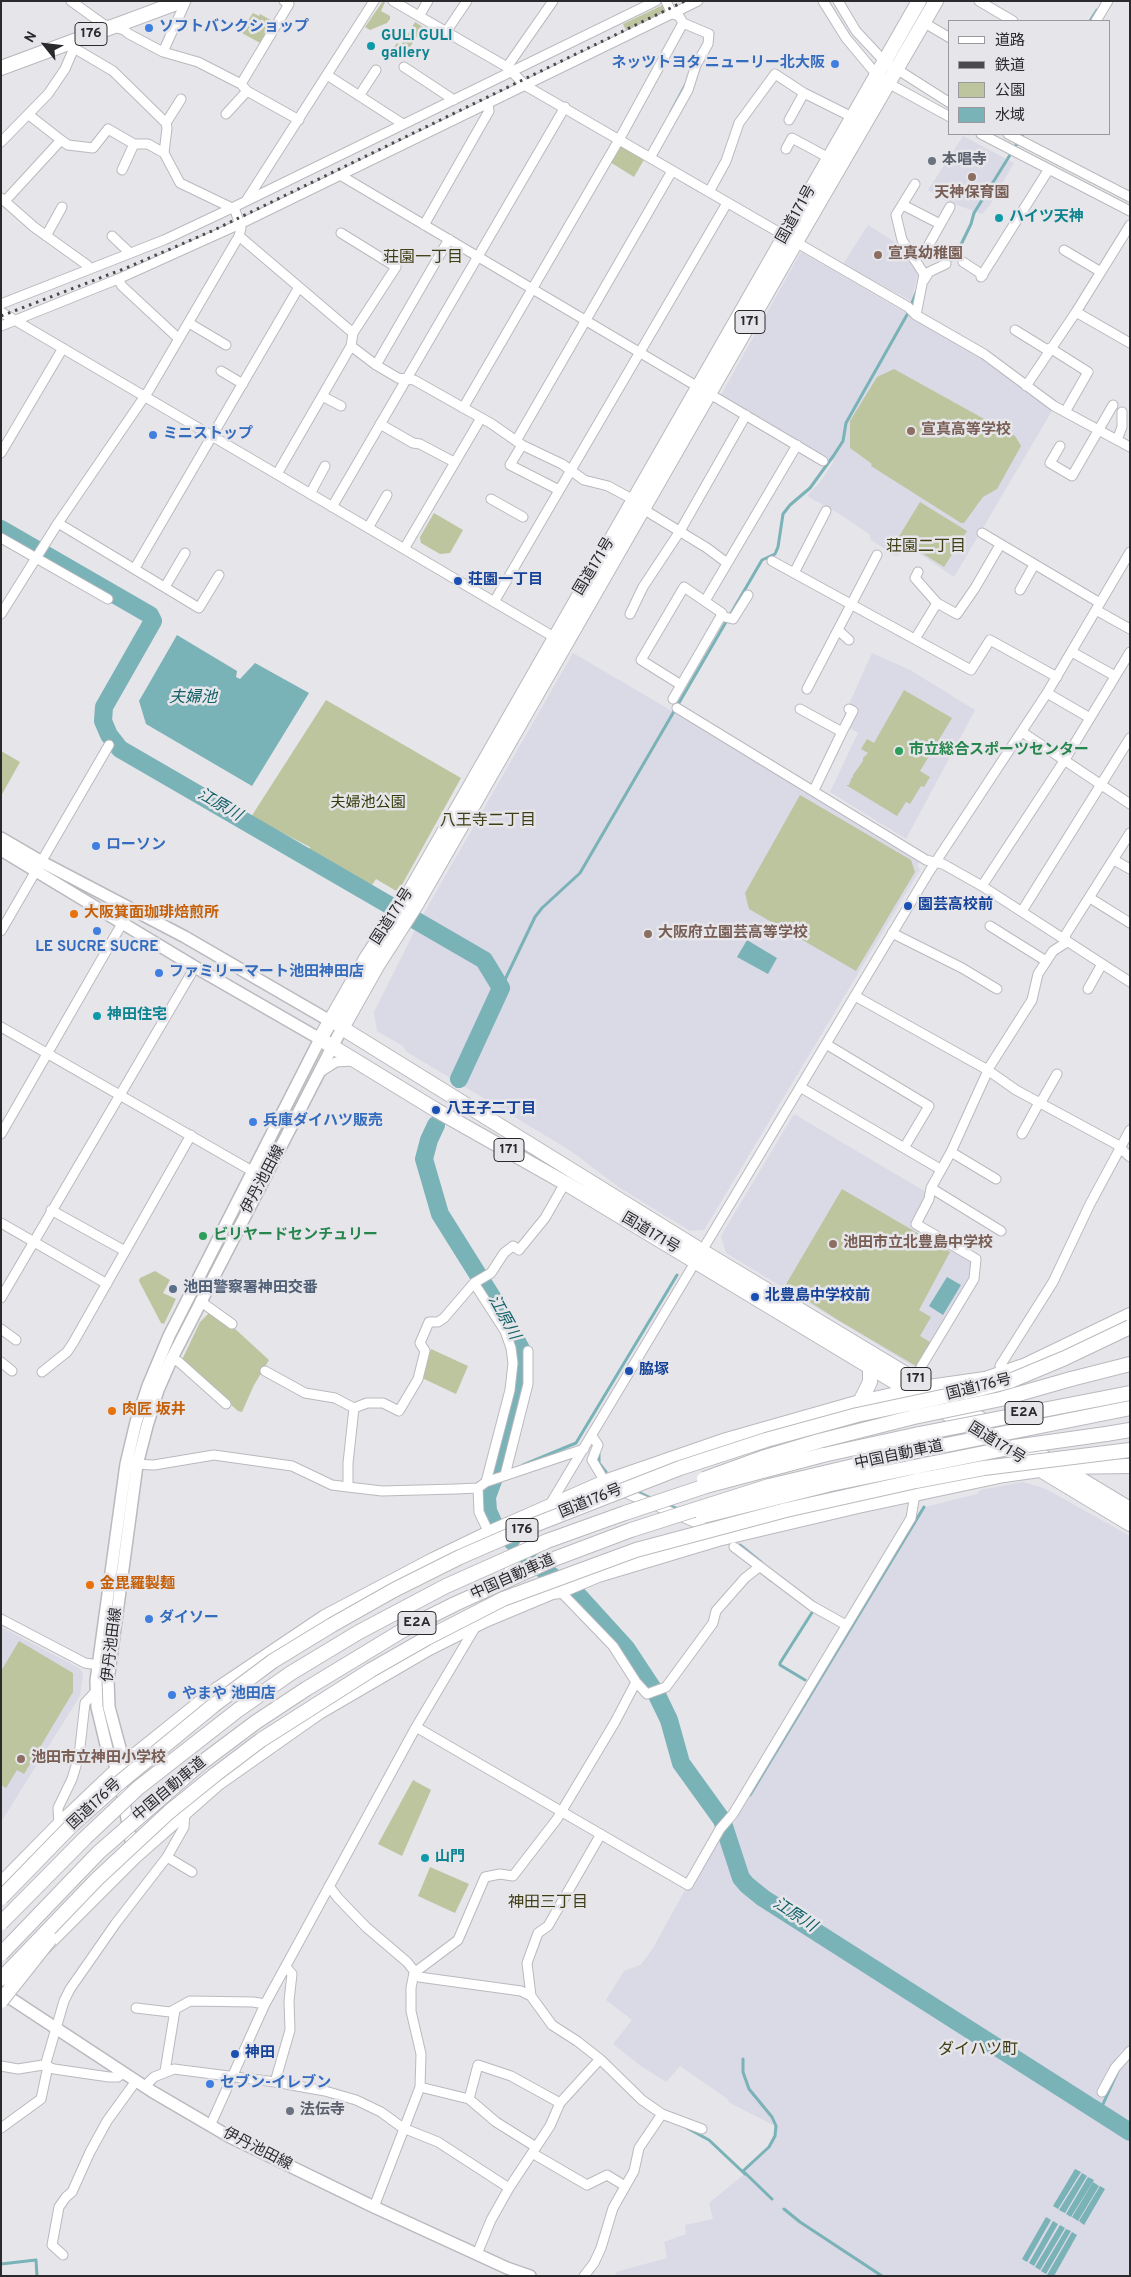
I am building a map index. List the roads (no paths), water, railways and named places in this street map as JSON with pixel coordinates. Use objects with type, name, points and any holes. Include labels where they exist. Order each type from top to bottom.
[{"type":"highway","name":"176","points":[[1,68],[72,45],[114,26],[182,1]]},
{"type":"highway","name":"国道171号","points":[[791,239],[829,158],[919,1]]},
{"type":"highway","name":"国道171号","points":[[936,1],[896,70],[791,239],[560,641],[402,906],[367,957],[326,1043],[436,1110],[699,1256],[929,1387],[1130,1509]]},
{"type":"highway","name":"国道171号","points":[[336,1025],[699,1256],[870,1368],[1130,1524]]},
{"type":"highway","points":[[944,1384],[1021,1361],[1130,1305]]},
{"type":"highway","points":[[1,1885],[59,1825],[215,1691],[317,1622],[373,1590],[488,1533],[547,1509],[600,1484],[723,1441],[860,1402],[944,1384],[985,1379],[1026,1365],[1130,1315]]},
{"type":"highway","name":"国道176号","points":[[1,1898],[118,1776],[273,1661],[332,1625],[460,1557],[598,1498],[680,1468],[766,1440],[857,1415],[1010,1381],[1130,1328]]},
{"type":"highway","points":[[548,1541],[637,1504],[762,1458],[866,1428],[1001,1399],[1130,1364]]},
{"type":"highway","points":[[860,1402],[870,1382],[870,1368]]},
{"type":"highway","name":"中国自動車道","points":[[1,1923],[138,1788],[238,1710],[291,1673],[406,1607],[496,1562],[625,1512],[773,1468],[919,1434],[1130,1393]]},
{"type":"highway","name":"中国自動車道","points":[[1,1954],[99,1852],[200,1764],[256,1722],[354,1658],[405,1629],[489,1588],[631,1530],[769,1486],[921,1450],[1130,1408]]},
{"type":"highway","points":[[554,1560],[714,1512],[830,1484],[1014,1447],[1130,1430]]},
{"type":"highway","points":[[2,1994],[55,1920],[146,1833],[216,1774],[262,1740],[314,1706],[427,1638],[503,1599],[636,1550],[733,1523],[850,1495],[984,1468],[1130,1450]]},
{"type":"highway","points":[[2,1994],[56,1934],[134,1856],[185,1810],[267,1748],[319,1712],[429,1648],[477,1625],[552,1592],[560,1591],[618,1568],[718,1539],[1004,1475],[1130,1460]]},
{"type":"highway","points":[[1094,1465],[1130,1466]]},
{"type":"highway","points":[[1,1885],[118,1776]]},
{"type":"highway","points":[[2,1994],[68,1916],[146,1833]]},
{"type":"main road","points":[[1,838],[122,924],[326,1043]]},
{"type":"main road","points":[[1,850],[131,908],[185,937],[336,1025]]},
{"type":"main road","name":"伊丹池田線","points":[[118,1776],[120,1748],[112,1722],[108,1694],[132,1464],[158,1390],[172,1358],[318,1076],[326,1043]]},
{"type":"main road","name":"伊丹池田線","points":[[134,1856],[118,1776],[108,1754],[97,1707],[96,1691],[98,1666],[132,1464],[148,1386],[170,1336],[252,1171],[326,1043]]},
{"type":"main road","name":"伊丹池田線","points":[[2,1994],[140,2084],[210,2126],[374,2207],[530,2276]]},
{"type":"street","points":[[163,52],[186,1]]},
{"type":"street","points":[[226,114],[244,88],[289,4],[284,1]]},
{"type":"street","points":[[246,201],[374,1]]},
{"type":"street","points":[[393,1],[509,69],[526,86],[620,138],[709,192],[908,307],[916,315],[984,354],[1026,386],[1065,412],[1130,447]]},
{"type":"street","points":[[419,16],[428,1]]},
{"type":"street","points":[[446,32],[467,1]]},
{"type":"street","points":[[509,69],[553,1]]},
{"type":"street","points":[[1,304],[130,254],[234,209],[246,201],[454,100],[509,69],[656,1]]},
{"type":"street","points":[[651,156],[688,90],[696,65],[708,44],[709,34],[683,23],[679,16],[672,14],[666,1]]},
{"type":"street","points":[[1,326],[118,279],[240,224],[698,1]]},
{"type":"street","points":[[823,1],[846,38],[876,74],[888,83],[948,116]]},
{"type":"street","points":[[838,1],[856,31],[884,61],[948,102]]},
{"type":"street","points":[[979,1],[1011,20]]},
{"type":"street","points":[[1097,20],[1108,1]]},
{"type":"street","points":[[76,2],[103,24],[124,30],[163,52],[198,62],[299,120]]},
{"type":"street","points":[[923,22],[948,37]]},
{"type":"street","points":[[463,408],[531,288],[620,138],[683,23]]},
{"type":"street","points":[[1,142],[53,88],[72,55],[72,45]]},
{"type":"street","points":[[72,45],[113,71],[166,123]]},
{"type":"street","points":[[404,67],[454,100]]},
{"type":"street","points":[[359,96],[376,70]]},
{"type":"street","points":[[709,192],[726,161],[739,123],[775,74],[804,93],[852,117]]},
{"type":"street","points":[[327,75],[403,124]]},
{"type":"street","points":[[789,120],[804,93]]},
{"type":"street","points":[[160,150],[166,141],[166,123],[181,99]]},
{"type":"street","points":[[424,225],[489,111],[488,104]]},
{"type":"street","points":[[332,507],[565,107]]},
{"type":"street","points":[[1,614],[58,522],[144,396],[239,236],[241,228],[234,209],[180,184],[160,150],[148,144],[134,144],[108,129],[93,148],[68,145],[28,115]]},
{"type":"street","points":[[983,135],[1130,211]]},
{"type":"street","points":[[1013,135],[1027,138],[1130,197]]},
{"type":"street","points":[[786,148],[792,138],[829,158]]},
{"type":"street","points":[[61,140],[3,199],[46,236],[90,269]]},
{"type":"street","points":[[122,170],[134,144]]},
{"type":"street","points":[[963,262],[982,276],[1049,169]]},
{"type":"street","points":[[559,490],[510,465],[519,443],[586,320],[672,170]]},
{"type":"street","points":[[340,175],[823,461]]},
{"type":"street","points":[[915,184],[896,214],[902,240],[924,274],[916,315]]},
{"type":"street","points":[[494,602],[531,522],[559,490],[727,202]]},
{"type":"street","points":[[903,205],[940,224]]},
{"type":"street","points":[[914,258],[927,248],[950,206]]},
{"type":"street","points":[[46,236],[62,207]]},
{"type":"street","points":[[1026,386],[1076,312],[1130,225]]},
{"type":"street","points":[[277,474],[351,346],[353,333],[396,267],[341,234]]},
{"type":"street","points":[[112,236],[130,254]]},
{"type":"street","points":[[239,236],[353,333]]},
{"type":"street","points":[[376,366],[449,240]]},
{"type":"street","points":[[1064,250],[1101,272]]},
{"type":"street","points":[[924,280],[928,272],[946,264]]},
{"type":"street","points":[[118,279],[122,286],[179,339]]},
{"type":"street","points":[[135,568],[299,287]]},
{"type":"street","points":[[1,312],[560,641]]},
{"type":"street","points":[[1076,312],[1130,343]]},
{"type":"street","points":[[188,323],[226,345]]},
{"type":"street","points":[[1014,330],[1088,372],[1065,412]]},
{"type":"street","points":[[351,346],[376,366],[406,380],[414,380],[481,418],[519,443],[543,454],[584,480],[608,486],[727,563]]},
{"type":"street","points":[[1,453],[63,348]]},
{"type":"street","points":[[221,372],[243,384]]},
{"type":"street","points":[[322,396],[341,406]]},
{"type":"street","points":[[1060,446],[1050,463],[1072,476],[1113,405]]},
{"type":"street","points":[[1117,440],[1122,427],[1122,412]]},
{"type":"street","points":[[630,614],[643,587],[680,531],[746,415]]},
{"type":"street","points":[[404,549],[481,418]]},
{"type":"street","points":[[380,424],[413,443],[420,444],[454,462]]},
{"type":"street","points":[[705,600],[797,445]]},
{"type":"street","points":[[310,494],[326,466]]},
{"type":"street","points":[[368,528],[387,495]]},
{"type":"street","points":[[491,499],[531,522]]},
{"type":"street","points":[[794,573],[826,511]]},
{"type":"street","points":[[58,522],[200,608],[219,575]]},
{"type":"street","points":[[982,533],[1098,606],[1130,629]]},
{"type":"street","points":[[1,538],[38,553],[108,599]]},
{"type":"street","points":[[918,572],[915,578],[938,603],[957,614],[975,588],[1000,545]]},
{"type":"street","points":[[210,2126],[231,2076],[266,2004],[416,1727],[935,862],[1047,693],[1098,606],[1126,566],[1130,552]]},
{"type":"street","points":[[165,586],[185,554]]},
{"type":"street","points":[[806,690],[877,556]]},
{"type":"street","points":[[772,561],[971,670],[990,640],[1057,677]]},
{"type":"street","points":[[1020,590],[1034,565]]},
{"type":"street","points":[[673,699],[721,616],[722,613],[684,587],[641,660],[681,685]]},
{"type":"street","points":[[721,616],[733,619],[748,595]]},
{"type":"street","points":[[915,639],[938,603]]},
{"type":"street","points":[[838,630],[849,640]]},
{"type":"street","points":[[1072,652],[1115,676]]},
{"type":"street","points":[[982,886],[1064,761],[1130,652]]},
{"type":"street","points":[[1047,693],[1090,718]]},
{"type":"street","points":[[677,708],[926,860],[943,864],[982,886],[1130,982]]},
{"type":"street","points":[[814,790],[853,711],[849,709]]},
{"type":"street","points":[[800,710],[842,732]]},
{"type":"street","points":[[1022,732],[1130,804]]},
{"type":"street","points":[[1022,911],[1102,786],[1130,738]]},
{"type":"street","points":[[1,931],[109,745]]},
{"type":"street","points":[[923,1371],[921,1367],[974,1279],[976,1259],[916,1224],[929,1199],[931,1188],[951,1152],[974,1098],[989,1072],[990,1066],[1032,1000],[1038,974],[1053,951],[1064,944],[1065,939],[1130,833]]},
{"type":"street","points":[[1114,860],[1130,869]]},
{"type":"street","points":[[1090,898],[1130,923]]},
{"type":"street","points":[[1,1134],[131,908]]},
{"type":"street","points":[[990,926],[1046,961]]},
{"type":"street","points":[[892,933],[955,964],[997,989]]},
{"type":"street","points":[[1088,989],[1102,964]]},
{"type":"street","points":[[1,1298],[195,967]]},
{"type":"street","points":[[855,996],[989,1072],[1016,1090],[1116,1144],[1130,1157]]},
{"type":"street","points":[[1,1027],[252,1171]]},
{"type":"street","points":[[826,1044],[930,1106],[904,1148]]},
{"type":"street","points":[[318,1076],[327,1066],[336,1062],[351,1061],[358,1063]]},
{"type":"street","points":[[1022,1134],[1057,1074]]},
{"type":"street","points":[[800,1087],[940,1169]]},
{"type":"street","points":[[1000,1366],[1053,1282],[1090,1204],[1130,1130]]},
{"type":"street","points":[[42,1372],[67,1352],[191,1135]]},
{"type":"street","points":[[951,1152],[996,1179]]},
{"type":"street","points":[[265,1371],[305,1393],[335,1398],[354,1408],[367,1403],[383,1403],[399,1411],[418,1379],[425,1351],[420,1343],[429,1322],[438,1322],[444,1318],[474,1283],[491,1273],[508,1250],[513,1246],[518,1250],[545,1218],[565,1183]]},
{"type":"street","points":[[931,1188],[1001,1231]]},
{"type":"street","points":[[51,1210],[125,1251]]},
{"type":"street","points":[[1,1223],[107,1284]]},
{"type":"street","points":[[474,1283],[505,1331],[514,1363],[510,1390],[487,1482]]},
{"type":"street","points":[[200,1301],[232,1324]]},
{"type":"street","points":[[1,1329],[16,1340]]},
{"type":"street","points":[[502,1476],[528,1384],[528,1351]]},
{"type":"street","points":[[172,1358],[226,1404]]},
{"type":"street","points":[[1,1362],[12,1371]]},
{"type":"street","points":[[348,1488],[348,1463],[354,1408]]},
{"type":"street","points":[[592,1436],[598,1444],[592,1460],[601,1475]]},
{"type":"street","points":[[132,1464],[154,1465],[214,1455],[292,1466],[332,1485],[348,1488],[382,1491],[478,1488],[502,1476],[584,1449]]},
{"type":"street","points":[[478,1488],[479,1512],[488,1533]]},
{"type":"street","points":[[626,1493],[701,1525]]},
{"type":"street","points":[[416,1727],[688,1885],[720,1829],[728,1821],[911,1518],[915,1494]]},
{"type":"street","points":[[734,1547],[812,1606],[846,1625]]},
{"type":"street","points":[[560,1591],[614,1646],[636,1682],[645,1692],[650,1694],[660,1691],[666,1686],[713,1623],[716,1611],[745,1578],[759,1567]]},
{"type":"street","points":[[1,1619],[84,1664],[110,1666]]},
{"type":"street","points":[[374,2207],[420,2087],[421,2054],[412,2011],[411,1988],[414,1973],[458,1940],[485,1878],[500,1874],[513,1876],[561,1811],[615,1722],[636,1682]]},
{"type":"street","points":[[59,1825],[58,1808],[72,1779],[79,1756],[85,1703],[96,1691]]},
{"type":"street","points":[[1,2128],[41,2099],[46,2066],[64,2000],[116,1923],[167,1857],[184,1827],[185,1810]]},
{"type":"street","points":[[531,1996],[527,1963],[538,1932],[548,1926],[601,1834]]},
{"type":"street","points":[[167,1857],[192,1872]]},
{"type":"street","points":[[329,1886],[366,1927],[407,1962],[419,1977],[521,1991],[531,1996],[552,2025],[600,2059],[642,2100],[662,2114],[702,2129]]},
{"type":"street","points":[[275,2082],[290,2030],[289,2001],[292,1974],[286,1967]]},
{"type":"street","points":[[136,2008],[170,2012],[190,2001],[266,2004]]},
{"type":"street","points":[[165,2071],[175,2010]]},
{"type":"street","points":[[1102,2092],[1115,2068],[1130,2051]]},
{"type":"street","points":[[477,2254],[491,2220],[508,2188],[550,2126],[560,2102],[600,2059]]},
{"type":"street","points":[[469,2099],[478,2065],[512,2076],[560,2102]]},
{"type":"street","points":[[1,2066],[18,2069],[46,2066],[109,2077],[118,2077],[123,2073]]},
{"type":"street","points":[[63,2255],[52,2245],[59,2207],[72,2192],[90,2152],[107,2121],[140,2084],[165,2071],[174,2069],[275,2082],[325,2091],[356,2100],[381,2112],[403,2128],[438,2142],[508,2188]]},
{"type":"street","points":[[420,2087],[469,2099],[534,2150],[587,2185],[607,2175],[625,2186]]},
{"type":"street","points":[[584,2276],[594,2263],[601,2248],[613,2208],[634,2171],[639,2148],[662,2114]]},
{"type":"water","name":"夫婦池","points":[[177,635],[237,671],[236,677],[240,679],[255,663],[309,693],[252,786],[146,724],[139,701]]},
{"type":"water","points":[[747,940],[777,958],[768,974],[737,957]]},
{"type":"water","points":[[947,1277],[961,1285],[943,1315],[929,1306]]},
{"type":"water","points":[[1075,2169],[1081,2172],[1058,2209],[1053,2206]]},
{"type":"water","points":[[1082,2173],[1087,2176],[1065,2213],[1059,2210]]},
{"type":"water","points":[[1088,2177],[1094,2180],[1071,2217],[1066,2214]]},
{"type":"water","points":[[1093,2182],[1099,2186],[1078,2221],[1072,2217]]},
{"type":"water","points":[[1100,2186],[1105,2189],[1084,2225],[1079,2221]]},
{"type":"water","points":[[1046,2217],[1051,2220],[1027,2262],[1022,2259]]},
{"type":"water","points":[[1053,2221],[1058,2224],[1034,2266],[1029,2263]]},
{"type":"water","points":[[1060,2225],[1065,2228],[1040,2270],[1035,2267]]},
{"type":"water","points":[[1066,2229],[1071,2231],[1046,2274],[1041,2271]]},
{"type":"water","points":[[1072,2232],[1077,2235],[1054,2276],[1047,2275]]},
{"type":"waterway","points":[[1091,20],[1097,10]]},
{"type":"waterway","points":[[671,112],[687,82]]},
{"type":"waterway","points":[[946,262],[954,259],[971,224],[974,213],[1022,135]]},
{"type":"waterway","points":[[686,183],[700,191]]},
{"type":"waterway","points":[[501,988],[535,917],[542,908],[580,873],[762,560],[775,554],[778,547],[783,514],[790,505],[810,488],[843,441],[846,423],[908,313],[917,290]]},
{"type":"waterway","name":"江原川","points":[[1,529],[150,615],[153,621],[104,707],[103,721],[109,735],[120,749],[484,960],[501,988],[459,1079]]},
{"type":"waterway","name":"江原川","points":[[436,1125],[429,1140],[424,1159],[440,1214],[502,1313],[522,1351],[522,1378],[498,1467],[487,1497],[488,1511],[493,1522]]},
{"type":"waterway","points":[[523,1465],[576,1443],[677,1275]]},
{"type":"waterway","points":[[599,1454],[599,1463],[606,1472]]},
{"type":"waterway","name":"江原川","points":[[498,1467],[503,1469]]},
{"type":"waterway","points":[[636,1491],[653,1499]]},
{"type":"waterway","points":[[665,1504],[678,1509]]},
{"type":"waterway","points":[[750,1795],[924,1507]]},
{"type":"waterway","name":"江原川","points":[[504,1533],[533,1562],[564,1585]]},
{"type":"waterway","points":[[740,1545],[761,1562]]},
{"type":"waterway","points":[[761,1572],[772,1581]]},
{"type":"waterway","name":"江原川","points":[[576,1593],[626,1648],[657,1695],[669,1720],[681,1763],[722,1820],[741,1878],[747,1885],[763,1898],[1130,2132]]},
{"type":"waterway","points":[[805,1680],[780,1665],[780,1663],[813,1611],[812,1609]]},
{"type":"waterway","name":"江原川","points":[[727,1833],[730,1827]]},
{"type":"waterway","points":[[743,2059],[743,2072],[749,2089],[772,2117],[776,2126],[775,2136],[769,2147],[743,2171],[772,2199]]},
{"type":"waterway","points":[[1099,2113],[1118,2071]]},
{"type":"waterway","points":[[687,2128],[709,2140],[745,2174]]},
{"type":"waterway","points":[[784,2209],[800,2222],[882,2276]]},
{"type":"waterway","points":[[1,2264],[36,2260],[37,2276]]},
{"type":"railway","points":[[1,316],[126,268],[212,231],[685,1]]},
{"type":"place","name":"ソフトバンクショップ","points":[[149,28]]},
{"type":"place","name":"GULI GULI gallery","points":[[371,46]]},
{"type":"place","name":"ネッツトヨタ ニューリー北大阪","points":[[835,64]]},
{"type":"place","name":"本唱寺","points":[[932,161]]},
{"type":"place","name":"天神保育園","points":[[972,177]]},
{"type":"place","name":"ハイツ天神","points":[[999,218]]},
{"type":"place","name":"宣真幼稚園","points":[[878,255]]},
{"type":"place","name":"宣真高等学校","points":[[911,431]]},
{"type":"place","name":"ミニストップ","points":[[153,435]]},
{"type":"place","name":"荘園一丁目","points":[[458,581]]},
{"type":"place","name":"市立総合スポーツセンター","points":[[899,751]]},
{"type":"place","name":"ローソン","points":[[96,846]]},
{"type":"place","name":"園芸高校前","points":[[908,906]]},
{"type":"place","name":"大阪箕面珈琲焙煎所","points":[[74,914]]},
{"type":"place","name":"LE SUCRE SUCRE","points":[[97,931]]},
{"type":"place","name":"大阪府立園芸高等学校","points":[[648,934]]},
{"type":"place","name":"ファミリーマート池田神田店","points":[[159,973]]},
{"type":"place","name":"神田住宅","points":[[97,1016]]},
{"type":"place","name":"八王子二丁目","points":[[436,1110]]},
{"type":"place","name":"兵庫ダイハツ販売","points":[[253,1122]]},
{"type":"place","name":"ビリヤードセンチュリー","points":[[203,1236]]},
{"type":"place","name":"池田市立北豊島中学校","points":[[833,1244]]},
{"type":"place","name":"池田警察署神田交番","points":[[173,1289]]},
{"type":"place","name":"北豊島中学校前","points":[[755,1297]]},
{"type":"place","name":"脇塚","points":[[629,1371]]},
{"type":"place","name":"肉匠 坂井","points":[[112,1411]]},
{"type":"place","name":"金毘羅製麺","points":[[90,1585]]},
{"type":"place","name":"ダイソー","points":[[149,1619]]},
{"type":"place","name":"やまや 池田店","points":[[172,1695]]},
{"type":"place","name":"池田市立神田小学校","points":[[21,1759]]},
{"type":"place","name":"山門","points":[[425,1858]]},
{"type":"place","name":"神田","points":[[235,2054]]},
{"type":"place","name":"セブン-イレブン","points":[[210,2084]]},
{"type":"place","name":"法伝寺","points":[[290,2111]]},
{"type":"district","name":"荘園一丁目","points":[[423,259]]},
{"type":"district","name":"荘園二丁目","points":[[926,548]]},
{"type":"district","name":"八王寺二丁目","points":[[488,822]]},
{"type":"district","name":"神田三丁目","points":[[548,1904]]},
{"type":"district","name":"ダイハツ町","points":[[978,2051]]},
{"type":"park label","name":"夫婦池公園","points":[[368,804]]}]
